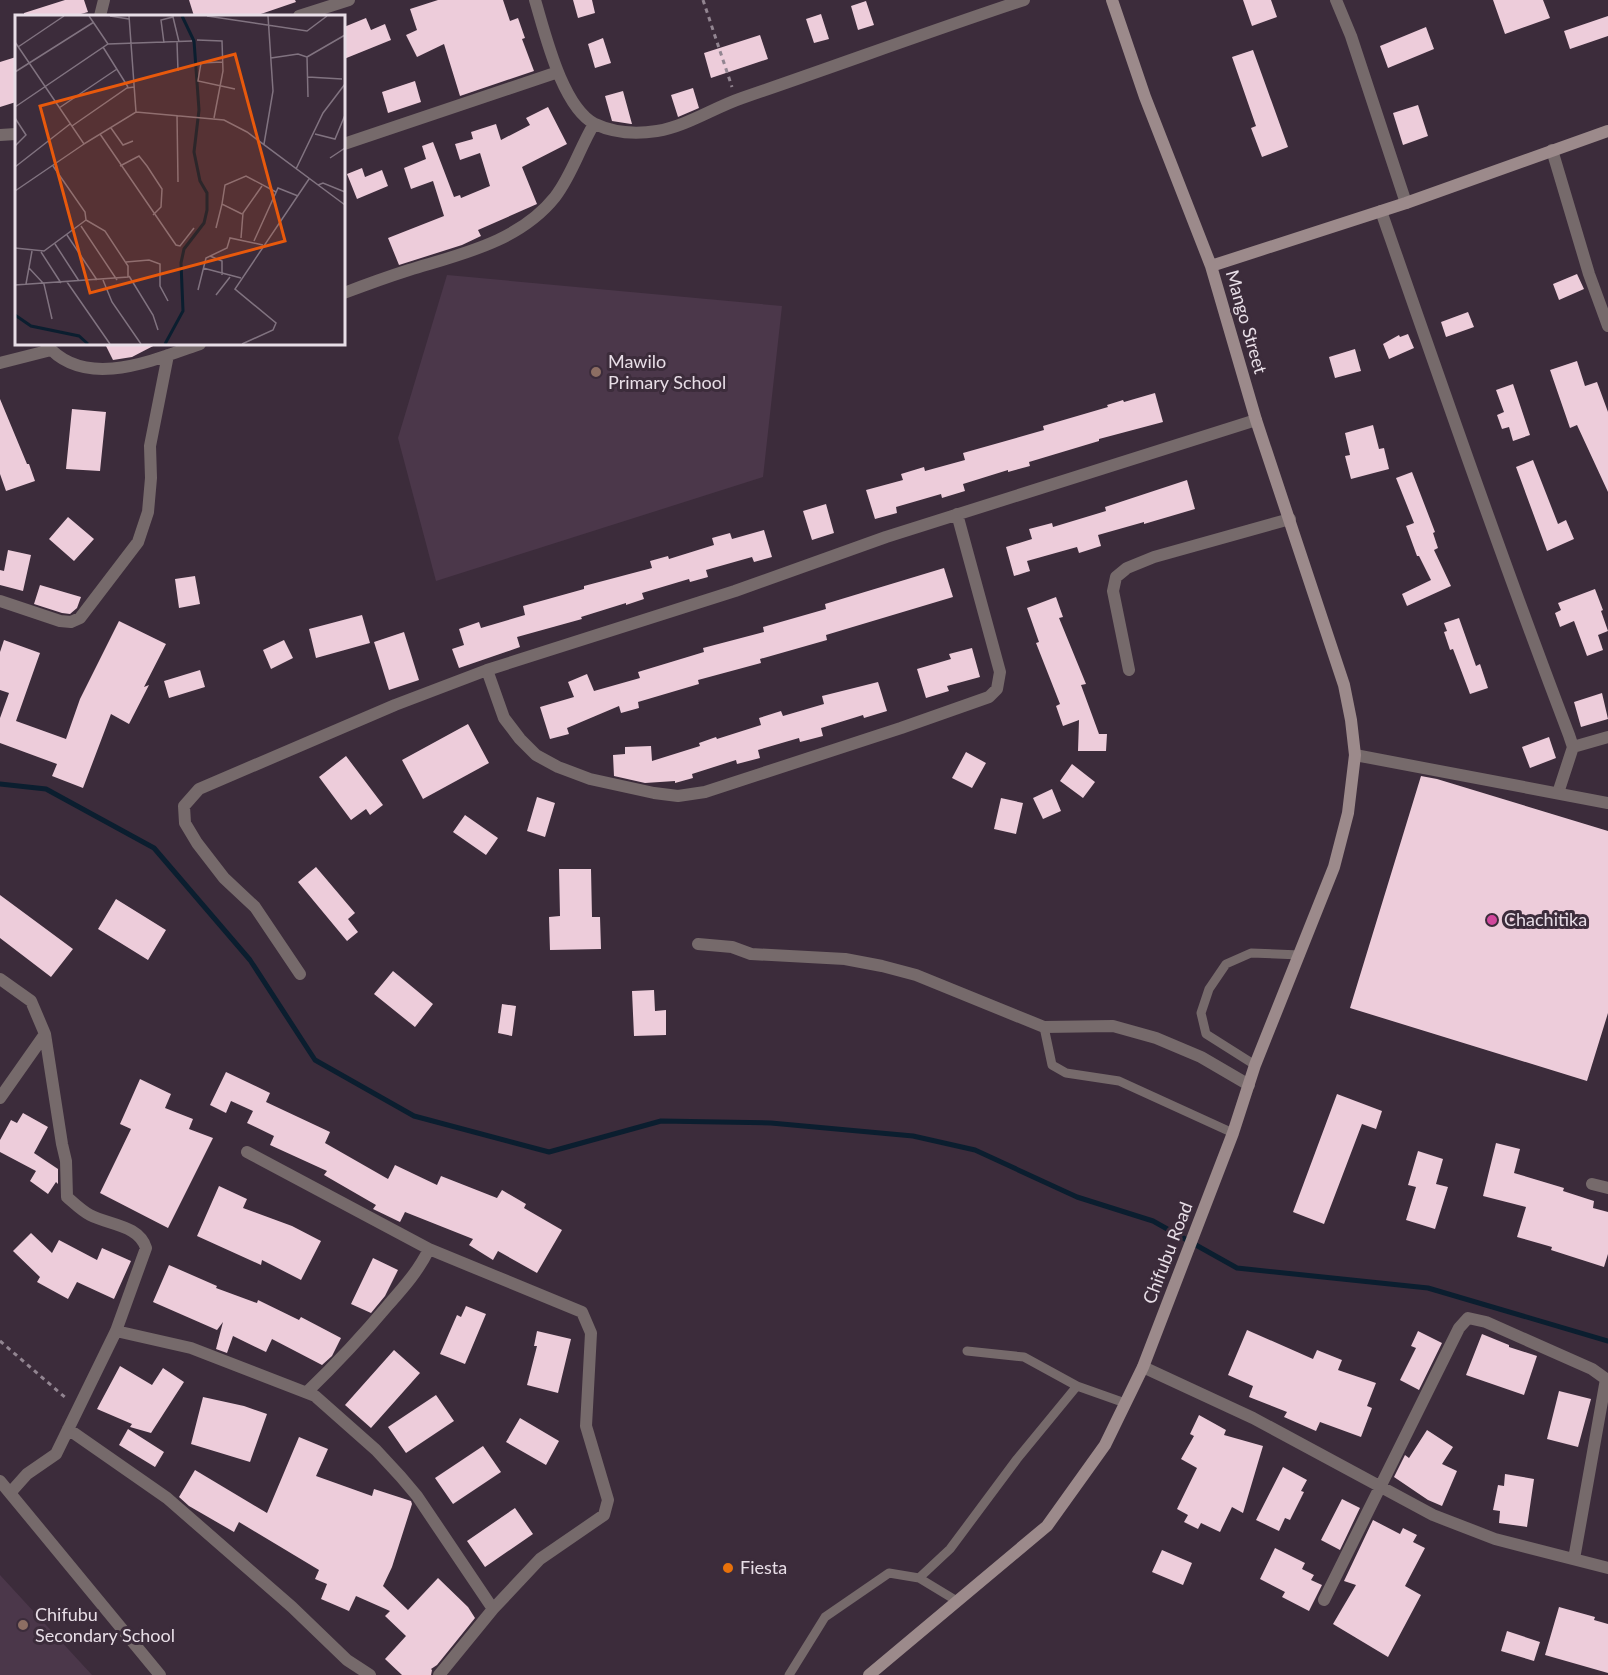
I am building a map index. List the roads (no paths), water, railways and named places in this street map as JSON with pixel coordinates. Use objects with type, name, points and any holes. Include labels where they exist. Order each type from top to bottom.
[{"type":"main road","points":[[1112,0],[1145,98],[1211,266]]},
{"type":"main road","name":"Mango Street","points":[[1354,755],[1352,720],[1344,685],[1257,420],[1211,266],[1406,203],[1608,131]]},
{"type":"main road","name":"Chifubu Road","points":[[869,1675],[1047,1526],[1105,1445],[1143,1367],[1233,1133],[1255,1065],[1337,856],[1348,813],[1354,755]]},
{"type":"street","points":[[100,15],[104,0]]},
{"type":"street","points":[[302,15],[349,0]]},
{"type":"street","points":[[535,0],[558,72],[568,95],[594,124],[616,131],[640,133],[660,131],[679,125],[737,100],[1024,0]]},
{"type":"street","points":[[1336,0],[1351,36],[1406,203]]},
{"type":"street","points":[[345,144],[558,72]]},
{"type":"street","points":[[345,293],[466,253],[496,242],[516,230],[541,211],[555,196],[567,179],[594,124]]},
{"type":"street","points":[[0,135],[15,134]]},
{"type":"street","points":[[1552,150],[1589,274],[1608,326]]},
{"type":"street","points":[[1381,211],[1467,460],[1573,747],[1558,793]]},
{"type":"street","points":[[0,363],[48,347],[70,362],[90,368],[107,369],[137,365],[197,345]]},
{"type":"street","points":[[0,602],[60,621],[71,622],[80,618],[138,542],[148,513],[151,478],[150,446],[168,355]]},
{"type":"street","points":[[300,974],[255,907],[224,878],[185,823],[184,806],[199,789],[395,705],[486,670],[735,591],[843,551],[957,514],[1257,420]]},
{"type":"street","points":[[486,670],[504,718],[536,755],[558,767],[590,779],[678,796],[705,792],[901,728],[989,697],[997,689],[1000,672],[957,514]]},
{"type":"street","points":[[1129,670],[1113,591],[1116,577],[1127,568],[1154,557],[1290,519]]},
{"type":"street","points":[[1573,747],[1608,737]]},
{"type":"street","points":[[1354,755],[1608,803]]},
{"type":"street","points":[[698,944],[732,947],[750,954],[845,959],[882,966],[916,975],[1044,1027],[1113,1026],[1156,1038],[1201,1057],[1249,1085]]},
{"type":"street","points":[[0,979],[31,1001],[45,1034],[66,1161],[67,1197],[89,1215],[135,1232],[144,1240],[146,1248],[116,1331],[56,1454],[27,1474],[10,1493]]},
{"type":"street","points":[[0,1098],[45,1034]]},
{"type":"street","points":[[247,1152],[429,1249],[582,1312],[591,1333],[586,1426],[608,1500],[604,1515],[540,1559],[493,1609],[439,1675]]},
{"type":"street","points":[[1592,1184],[1608,1188]]},
{"type":"street","points":[[308,1392],[355,1344],[398,1294],[421,1266],[429,1249]]},
{"type":"street","points":[[1324,1600],[1459,1328],[1467,1318],[1486,1322],[1592,1369],[1606,1379],[1574,1559]]},
{"type":"street","points":[[116,1331],[190,1348],[308,1392],[324,1403],[376,1450],[417,1496],[493,1609]]},
{"type":"street","points":[[1143,1367],[1253,1418],[1433,1515],[1495,1539],[1608,1568]]},
{"type":"street","points":[[68,1429],[167,1498],[292,1607],[347,1660],[370,1675]]},
{"type":"street","points":[[0,1481],[160,1675]]},
{"type":"lane","points":[[1255,1065],[1206,1034],[1201,1013],[1209,989],[1226,964],[1251,953],[1300,955]]},
{"type":"lane","points":[[1044,1027],[1052,1065],[1066,1073],[1119,1081],[1233,1133]]},
{"type":"lane","points":[[967,1351],[1024,1357],[1077,1386],[1125,1403]]},
{"type":"lane","points":[[919,1578],[950,1549],[1017,1459],[1077,1386]]},
{"type":"lane","points":[[789,1675],[825,1617],[889,1574],[919,1578],[957,1601]]},
{"type":"waterway","points":[[0,784],[46,789],[154,848],[250,960],[315,1060],[414,1116],[549,1152],[661,1121],[771,1123],[913,1136],[975,1150],[1077,1197],[1153,1221],[1237,1268],[1428,1288],[1608,1341]]},
{"type":"place","name":"Mawilo Primary School","points":[[596,372]]},
{"type":"place","name":"Chachitika","points":[[1492,920]]},
{"type":"place","name":"Fiesta","points":[[728,1568]]},
{"type":"place","name":"Chifubu Secondary School","points":[[23,1625]]}]
